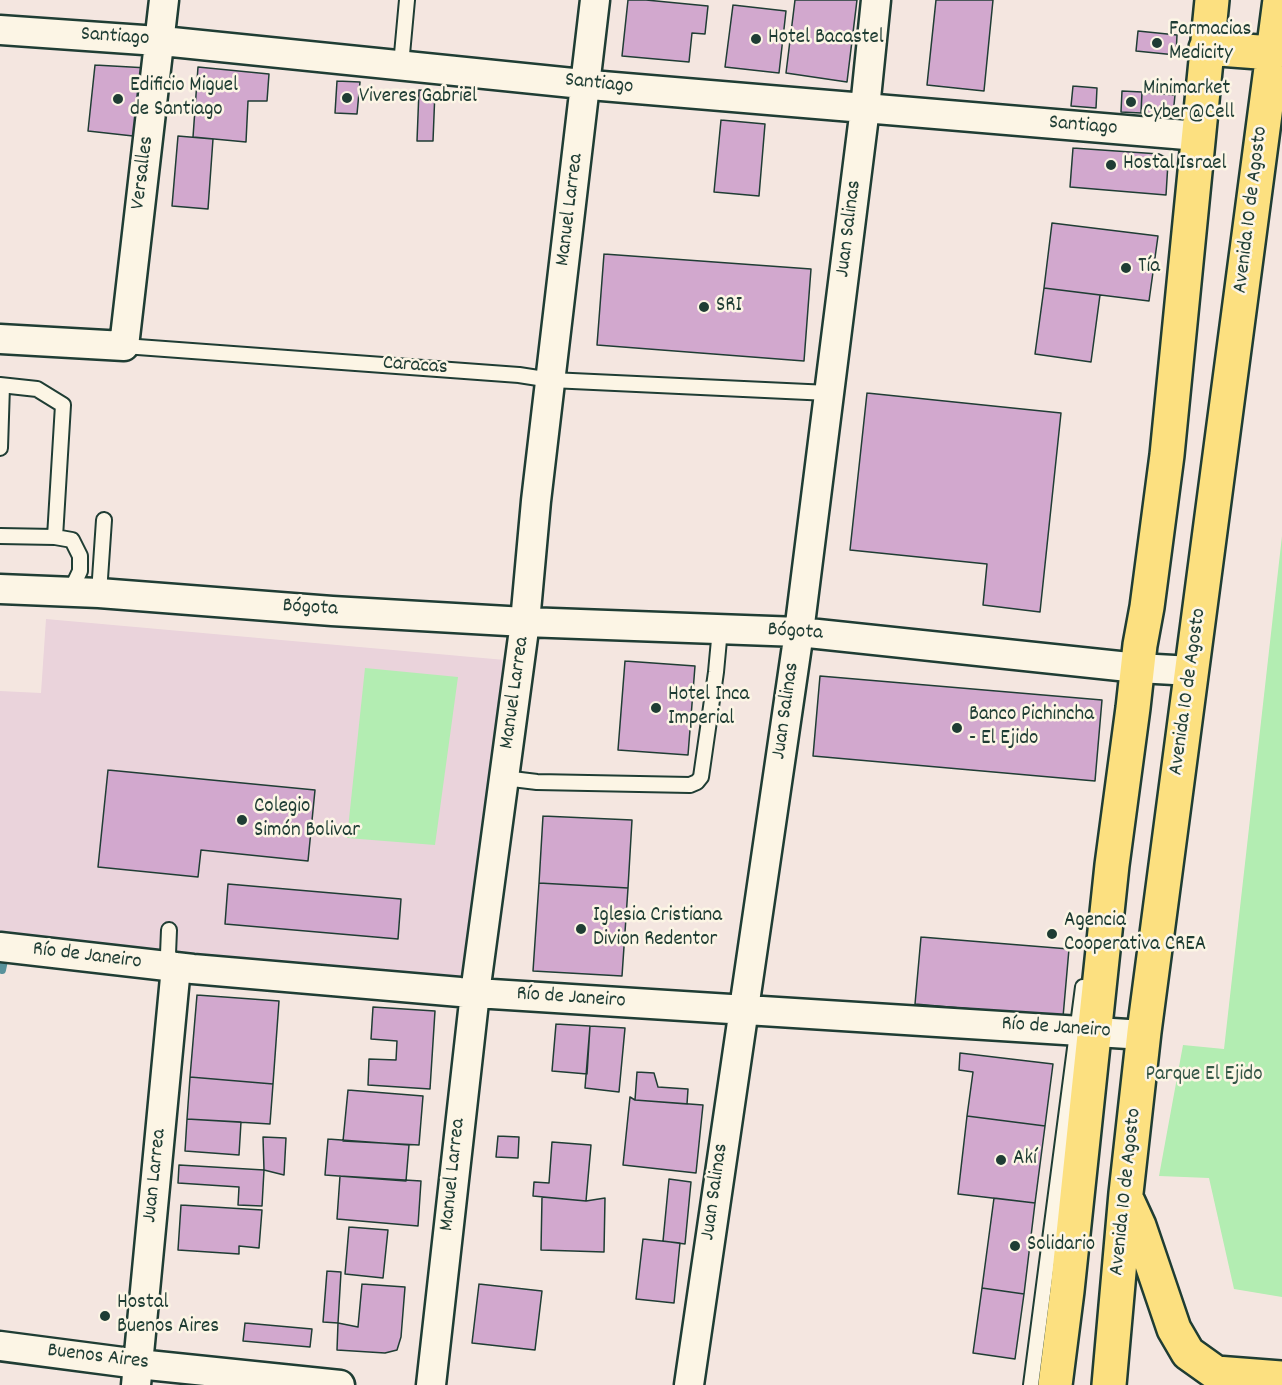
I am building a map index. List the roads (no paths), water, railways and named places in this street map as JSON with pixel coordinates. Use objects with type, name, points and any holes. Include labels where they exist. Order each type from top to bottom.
[{"type":"main road","points":[[1055,1385],[1067,1291],[1085,1030],[1112,865],[1132,677],[1167,454],[1212,0]]},
{"type":"main road","points":[[1207,40],[1227,0]]},
{"type":"main road","name":"Avenida 10 de Agosto","points":[[1109,1385],[1135,1209],[1144,1035],[1192,671],[1277,65],[1280,0]]},
{"type":"main road","points":[[1207,40],[1277,65]]},
{"type":"main road","points":[[1135,1209],[1174,1329],[1188,1353],[1216,1373],[1282,1378]]},
{"type":"street","name":"Versalles","points":[[124,346],[164,0]]},
{"type":"street","name":"Manuel Larrea","points":[[431,1385],[475,993],[525,622],[580,76],[595,0]]},
{"type":"street","name":"Juan Salinas","points":[[689,1385],[798,641],[865,108],[876,0]]},
{"type":"street","name":"Santiago","points":[[0,30],[159,41],[401,65],[580,76],[865,108],[1198,136]]},
{"type":"street","name":"Caracas","points":[[0,339],[124,346]]},
{"type":"street","name":"Bógota","points":[[0,588],[525,622],[720,629],[798,641],[1132,677],[1192,671]]},
{"type":"street","name":"Río de Janeiro","points":[[0,947],[176,967],[475,993],[1144,1035]]},
{"type":"street","name":"Juan Larrea","points":[[137,1374],[176,967]]},
{"type":"street","name":"Buenos Aires","points":[[0,1346],[137,1374],[340,1385]]},
{"type":"lane","points":[[401,65],[406,0]]},
{"type":"lane","points":[[1178,874],[1264,188],[1277,65]]},
{"type":"lane","name":"Caracas","points":[[124,346],[519,375],[551,380],[829,393]]},
{"type":"lane","points":[[0,448],[1,385],[37,389],[63,405],[55,537]]},
{"type":"lane","points":[[99,593],[104,520]]},
{"type":"lane","points":[[0,536],[55,537],[72,540],[80,556],[80,571],[70,592]]},
{"type":"lane","points":[[504,778],[537,782],[619,784],[690,785],[697,782],[701,777],[720,629]]},
{"type":"lane","points":[[1097,880],[1132,677]]},
{"type":"lane","points":[[169,930],[168,954],[176,967]]},
{"type":"lane","points":[[1031,1385],[1085,1030],[1085,973]]},
{"type":"lane","points":[[1135,1209],[1135,1258]]},
{"type":"waterway","points":[[2,970],[6,951]]},
{"type":"place","name":"Hotel Bacastel","points":[[756,39]]},
{"type":"place","name":"Farmacias Medicity","points":[[1157,43]]},
{"type":"place","name":"Viveres Gabriel","points":[[347,98]]},
{"type":"place","name":"Edificio Miguel de Santiago","points":[[118,99]]},
{"type":"place","name":"Minimarket Cyber@Cell","points":[[1131,102]]},
{"type":"place","name":"Hostal Israel","points":[[1111,165]]},
{"type":"place","name":"Tía","points":[[1126,268]]},
{"type":"place","name":"SRI","points":[[704,307]]},
{"type":"place","name":"Hotel Inca Imperial","points":[[656,708]]},
{"type":"place","name":"Banco Pichincha - El Ejido","points":[[957,728]]},
{"type":"place","name":"Colegio Simón Bolivar","points":[[242,820]]},
{"type":"place","name":"Iglesia Cristiana Divion Redentor","points":[[581,929]]},
{"type":"place","name":"Agencia Cooperativa CREA","points":[[1052,934]]},
{"type":"place","name":"Akí","points":[[1001,1160]]},
{"type":"place","name":"Solidario","points":[[1015,1246]]},
{"type":"place","name":"Hostal Buenos Aires","points":[[105,1316]]},
{"type":"park label","name":"Parque El Ejido","points":[[1204,1076]]}]
